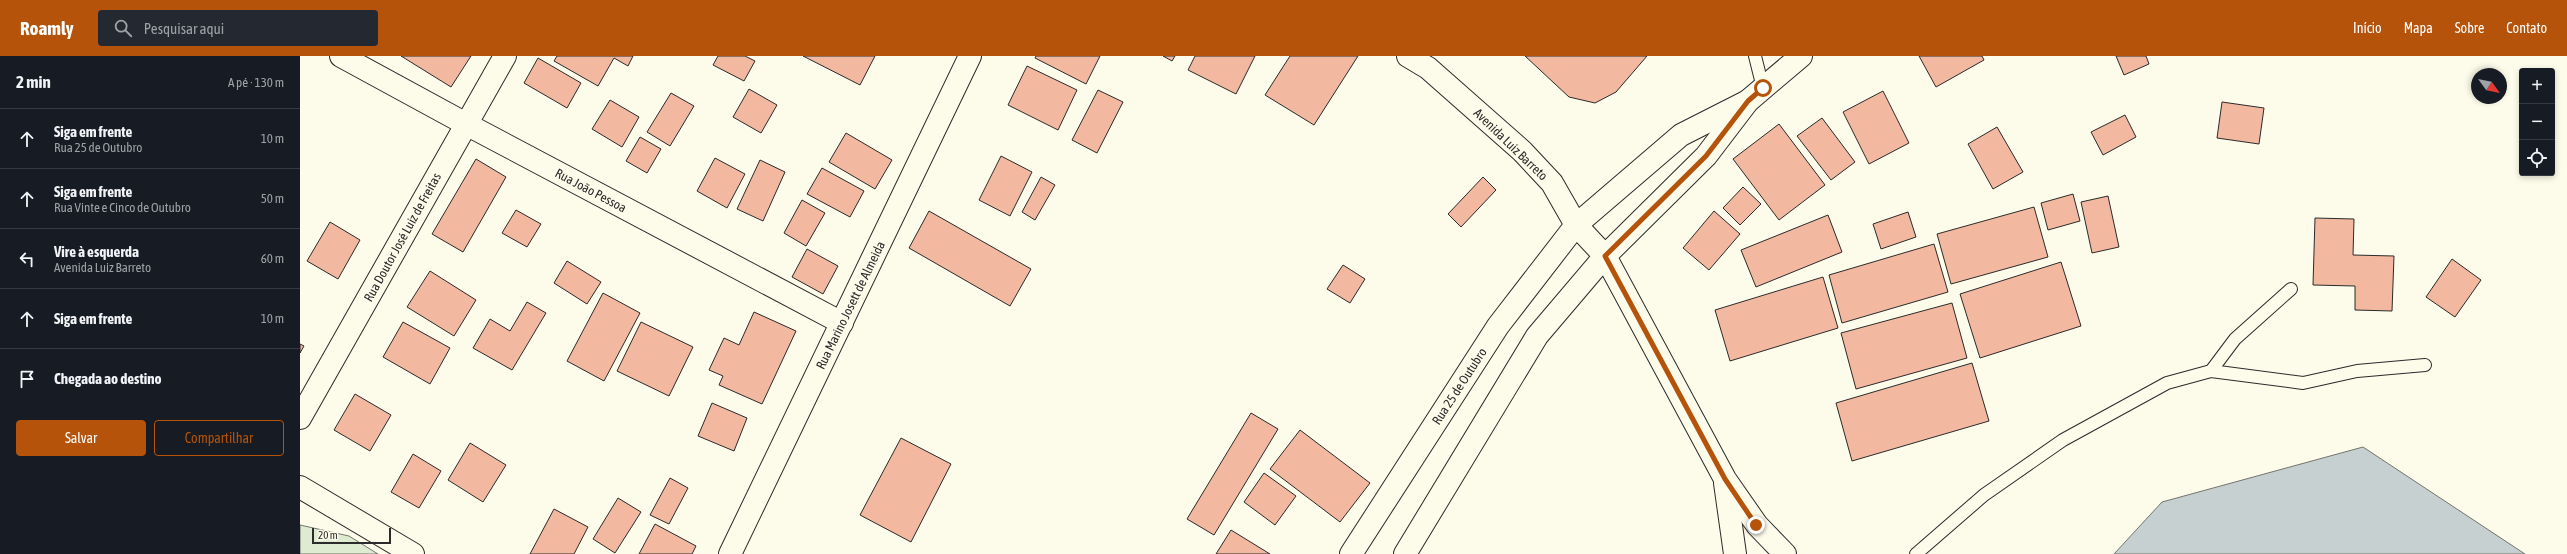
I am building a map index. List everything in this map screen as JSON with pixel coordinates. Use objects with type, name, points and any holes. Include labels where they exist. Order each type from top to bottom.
[{"type":"main road","name":"Rua João Pessoa","points":[[341,56],[466,124],[842,323]]},
{"type":"main road","name":"Rua Doutor José Luiz de Freitas","points":[[300,418],[506,56]]},
{"type":"main road","name":"Rua Marino Josett de Almeida","points":[[730,554],[970,56]]},
{"type":"main road","name":"Avenida Luiz Barreto","points":[[1408,56],[1428,68],[1522,151],[1552,183],[1576,224],[1605,256],[1725,479]]},
{"type":"main road","points":[[1405,554],[1538,336],[1605,256],[1706,156],[1755,95],[1801,56]]},
{"type":"main road","name":"Rua 25 de Outubro","points":[[1351,554],[1498,326],[1576,224],[1681,135],[1755,95]]},
{"type":"main road","points":[[1725,479],[1735,554]]},
{"type":"main road","points":[[1725,479],[1756,525],[1785,554]]},
{"type":"main road","points":[[300,487],[413,554]]},
{"type":"lane","points":[[1754,56],[1755,95]]},
{"type":"lane","points":[[2211,371],[2235,339],[2291,289]]},
{"type":"lane","points":[[1916,554],[1984,495],[2063,440],[2167,384],[2211,371],[2303,383],[2357,371],[2425,365]]},
{"type":"green space","points":[[300,525],[349,536],[378,554],[300,554]]},
{"type":"shaded area","points":[[2363,447],[2525,554],[2114,554],[2162,502]]},
{"type":"building","points":[[401,56],[471,56],[451,87]]},
{"type":"building","points":[[557,56],[633,56],[628,66],[614,58],[598,86],[554,61]]},
{"type":"building","points":[[718,56],[745,56],[755,61],[744,81],[713,65]]},
{"type":"building","points":[[803,56],[875,56],[860,85]]},
{"type":"building","points":[[1036,56],[1100,56],[1086,84],[1035,58]]},
{"type":"building","points":[[1163,56],[1175,56],[1172,61]]},
{"type":"building","points":[[1195,56],[1255,56],[1236,94],[1188,70]]},
{"type":"building","points":[[1290,56],[1358,56],[1314,125],[1265,95]]},
{"type":"building","points":[[1525,56],[1647,56],[1616,92],[1595,103],[1569,97]]},
{"type":"building","points":[[1919,56],[1982,56],[1984,60],[1936,87]]},
{"type":"building","points":[[2116,56],[2146,56],[2149,64],[2124,75]]},
{"type":"building","points":[[538,58],[581,83],[567,108],[524,83]]},
{"type":"building","points":[[1027,66],[1077,90],[1058,130],[1008,105]]},
{"type":"building","points":[[749,89],[777,105],[761,133],[733,117]]},
{"type":"building","points":[[1098,90],[1123,102],[1097,153],[1072,140]]},
{"type":"building","points":[[1883,91],[1909,143],[1869,164],[1843,112]]},
{"type":"building","points":[[671,93],[694,106],[670,146],[647,132]]},
{"type":"building","points":[[610,100],[639,117],[622,147],[592,129]]},
{"type":"building","points":[[2222,102],[2264,108],[2259,144],[2217,138]]},
{"type":"building","points":[[2125,115],[2136,137],[2103,155],[2091,132]]},
{"type":"building","points":[[1822,118],[1855,162],[1831,180],[1797,136]]},
{"type":"building","points":[[1779,124],[1825,185],[1779,220],[1733,159]]},
{"type":"building","points":[[1997,127],[2023,172],[1993,189],[1968,144]]},
{"type":"building","points":[[846,133],[892,160],[875,189],[829,162]]},
{"type":"building","points":[[640,137],[661,149],[647,173],[626,161]]},
{"type":"building","points":[[1001,156],[1032,172],[1010,216],[979,200]]},
{"type":"building","points":[[715,158],[745,174],[727,208],[697,191]]},
{"type":"building","points":[[476,159],[506,177],[463,252],[432,234]]},
{"type":"building","points":[[760,160],[785,172],[763,221],[737,209]]},
{"type":"building","points":[[822,168],[864,191],[850,217],[807,194]]},
{"type":"building","points":[[1041,177],[1055,185],[1035,220],[1022,212]]},
{"type":"building","points":[[1483,177],[1496,190],[1461,227],[1448,214]]},
{"type":"building","points":[[1743,187],[1761,204],[1740,225],[1723,208]]},
{"type":"building","points":[[2073,194],[2080,221],[2048,230],[2041,203]]},
{"type":"building","points":[[2108,196],[2119,247],[2092,253],[2081,202]]},
{"type":"building","points":[[802,200],[825,213],[806,246],[784,233]]},
{"type":"building","points":[[2034,207],[2048,257],[1951,284],[1937,234]]},
{"type":"building","points":[[516,210],[541,224],[527,247],[502,233]]},
{"type":"building","points":[[929,211],[1031,269],[1010,306],[909,248]]},
{"type":"building","points":[[1714,211],[1740,234],[1709,270],[1683,248]]},
{"type":"building","points":[[1908,212],[1916,237],[1881,249],[1873,224]]},
{"type":"building","points":[[1828,215],[1842,252],[1756,287],[1741,250]]},
{"type":"building","points":[[2315,218],[2354,219],[2353,255],[2394,256],[2392,311],[2355,310],[2355,286],[2313,285]]},
{"type":"building","points":[[330,222],[360,240],[338,279],[307,261]]},
{"type":"building","points":[[1934,244],[1948,292],[1842,323],[1829,275]]},
{"type":"building","points":[[807,249],[838,266],[823,294],[792,277]]},
{"type":"building","points":[[2452,259],[2481,280],[2455,317],[2426,297]]},
{"type":"building","points":[[567,261],[601,282],[587,304],[554,283]]},
{"type":"building","points":[[2061,262],[2081,326],[1980,358],[1960,294]]},
{"type":"building","points":[[1343,265],[1365,279],[1350,303],[1327,289]]},
{"type":"building","points":[[430,271],[476,300],[454,336],[407,307]]},
{"type":"building","points":[[1823,277],[1838,328],[1730,361],[1715,310]]},
{"type":"building","points":[[603,293],[640,313],[604,381],[567,361]]},
{"type":"building","points":[[527,302],[546,313],[512,370],[473,348],[490,319],[510,331]]},
{"type":"building","points":[[1952,303],[1967,358],[1856,389],[1841,333]]},
{"type":"building","points":[[754,312],[796,331],[762,404],[719,385],[723,376],[709,370],[724,338],[739,345]]},
{"type":"building","points":[[403,322],[450,348],[430,384],[383,357]]},
{"type":"building","points":[[641,322],[693,347],[669,396],[617,371]]},
{"type":"building","points":[[300,344],[304,346],[300,353]]},
{"type":"building","points":[[1972,363],[1989,421],[1852,461],[1836,403]]},
{"type":"building","points":[[355,394],[391,415],[370,451],[334,430]]},
{"type":"building","points":[[712,403],[747,418],[734,451],[698,436]]},
{"type":"building","points":[[1251,413],[1278,429],[1214,535],[1187,519]]},
{"type":"building","points":[[1300,430],[1370,483],[1340,522],[1270,469]]},
{"type":"building","points":[[901,438],[951,464],[911,542],[860,515]]},
{"type":"building","points":[[470,443],[506,465],[483,502],[448,480]]},
{"type":"building","points":[[413,454],[441,471],[419,508],[391,492]]},
{"type":"building","points":[[1264,473],[1296,496],[1275,525],[1244,502]]},
{"type":"building","points":[[670,478],[688,488],[669,524],[650,515]]},
{"type":"building","points":[[618,498],[641,512],[615,553],[593,539]]},
{"type":"building","points":[[554,509],[588,527],[574,554],[530,554]]},
{"type":"building","points":[[655,524],[696,546],[692,554],[639,554]]},
{"type":"building","points":[[1231,530],[1270,554],[1216,554]]},
{"type":"route","points":[[1756,525],[1725,479],[1605,256],[1706,156],[1748,101],[1763,88]]}]
